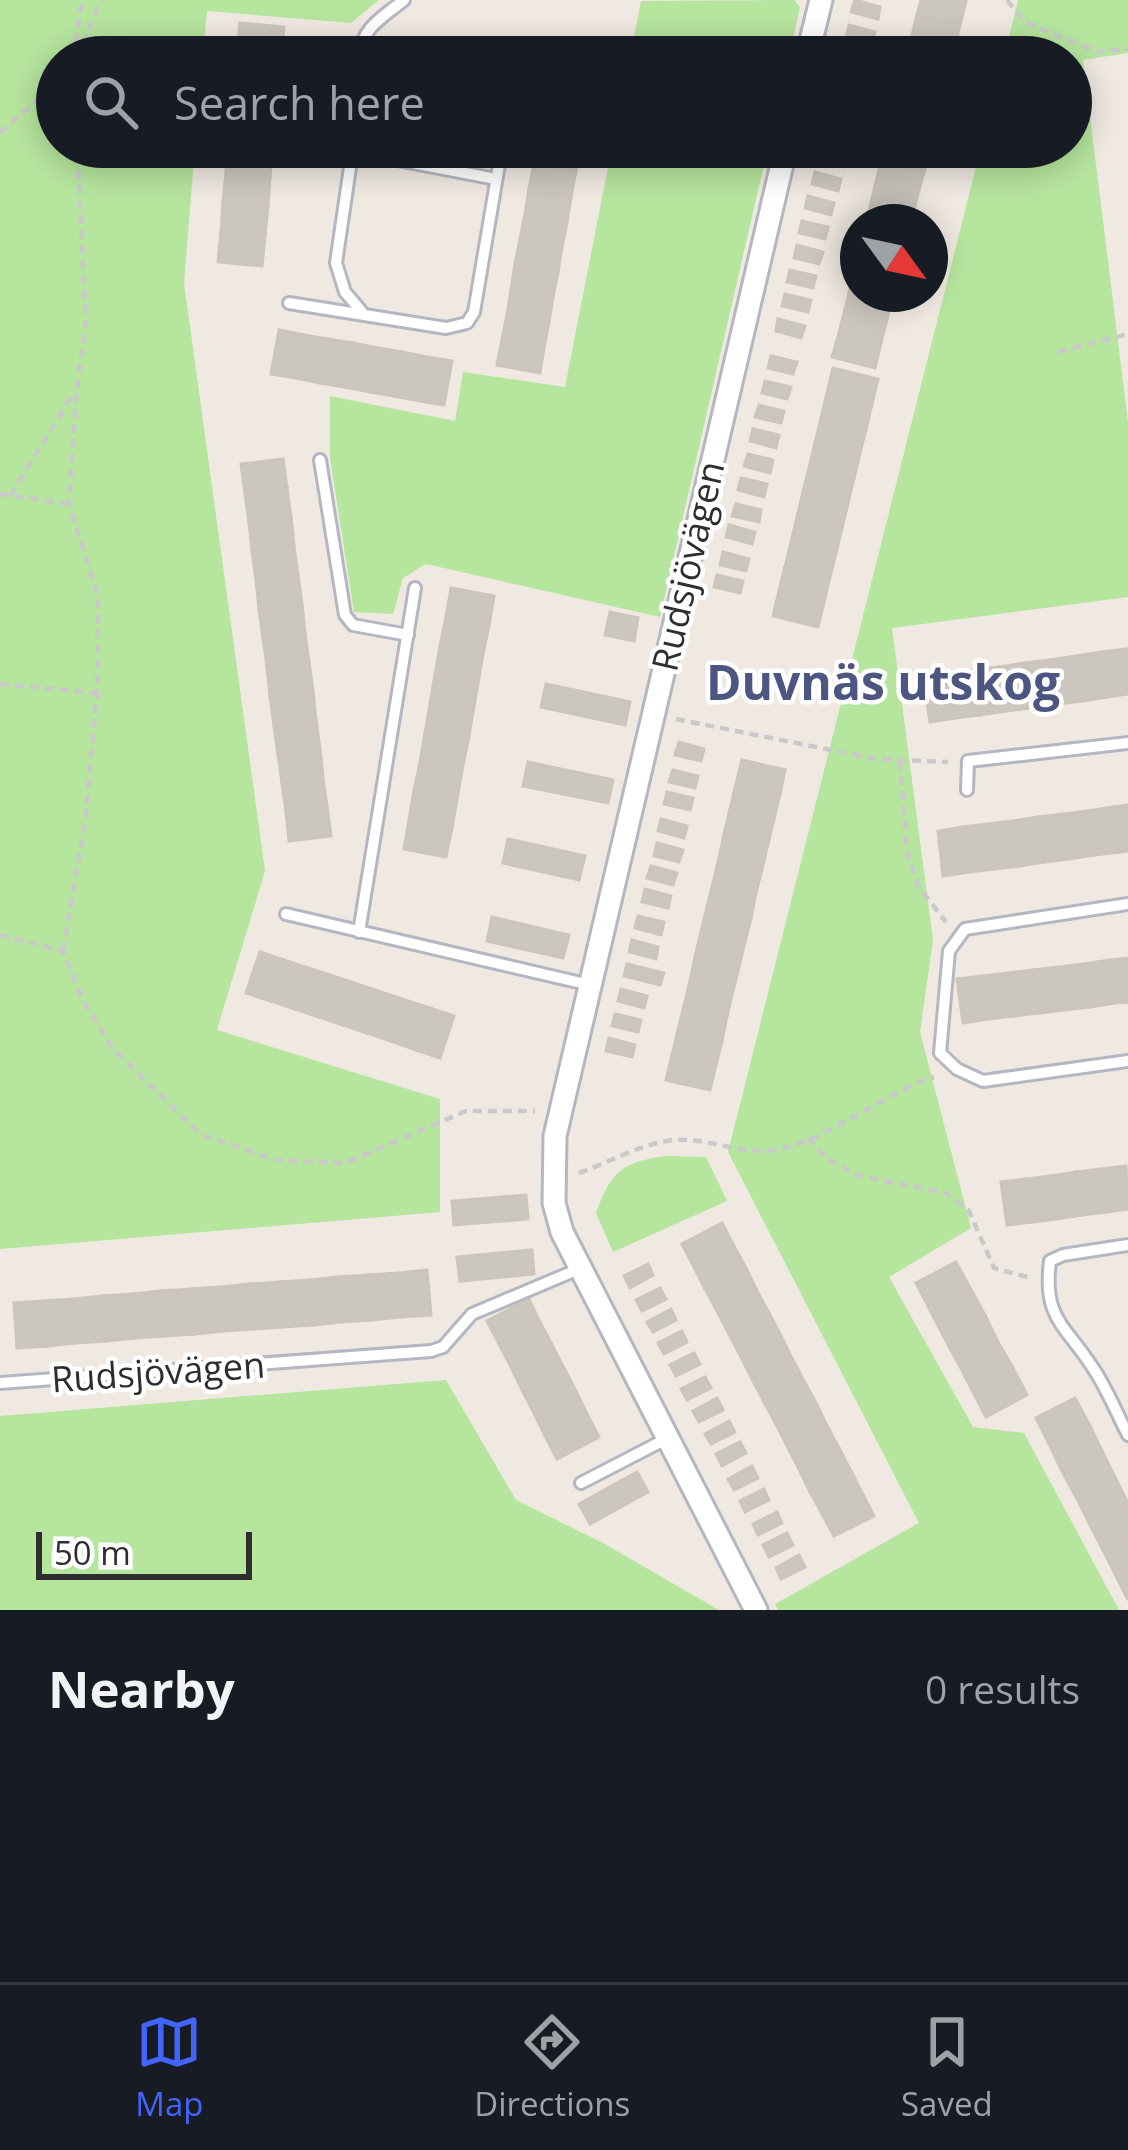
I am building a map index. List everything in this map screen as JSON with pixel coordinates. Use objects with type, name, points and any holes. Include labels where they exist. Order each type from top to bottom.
[{"type":"street","points":[[812,36],[821,0]]},
{"type":"street","name":"Rudsjövägen","points":[[755,1610],[579,1269],[554,1203],[555,1136],[780,168]]},
{"type":"lane","points":[[364,36],[404,0]]},
{"type":"lane","points":[[352,168],[336,263],[345,292],[362,312]]},
{"type":"lane","points":[[439,168],[496,179]]},
{"type":"lane","points":[[290,303],[446,328],[467,323],[474,312],[498,168]]},
{"type":"lane","points":[[320,460],[345,616],[353,625],[408,635]]},
{"type":"lane","points":[[359,932],[415,588]]},
{"type":"lane","points":[[967,790],[968,761],[1128,743]]},
{"type":"lane","points":[[1128,904],[965,929],[950,951],[940,1053],[957,1070],[983,1082],[1128,1061]]},
{"type":"lane","points":[[286,914],[590,985]]},
{"type":"lane","points":[[1128,1246],[1050,1261],[1046,1291],[1060,1326],[1093,1367],[1128,1435]]},
{"type":"lane","name":"Rudsjövägen","points":[[0,1383],[431,1351],[443,1347],[472,1314],[579,1269]]},
{"type":"lane","points":[[580,1483],[668,1438]]},
{"type":"path","points":[[78,36],[82,0]]},
{"type":"path","points":[[85,36],[101,0]]},
{"type":"path","points":[[1007,0],[1025,22],[1059,36]]},
{"type":"path","points":[[1092,50],[1128,49]]},
{"type":"path","points":[[0,133],[36,101]]},
{"type":"path","points":[[77,168],[86,323],[69,504],[98,597],[97,693],[85,821],[63,951],[82,999],[113,1048],[200,1134],[276,1160],[345,1163],[466,1111],[543,1111]]},
{"type":"path","points":[[1058,352],[1128,334]]},
{"type":"path","points":[[11,495],[77,387]]},
{"type":"path","points":[[0,494],[69,504]]},
{"type":"path","points":[[0,684],[97,693]]},
{"type":"path","points":[[654,710],[681,721],[900,761],[968,761]]},
{"type":"path","points":[[900,761],[907,851],[918,886],[957,936]]},
{"type":"path","points":[[0,934],[63,951]]},
{"type":"path","points":[[568,1177],[667,1141],[755,1153],[808,1138],[904,1087],[957,1070]]},
{"type":"path","points":[[808,1138],[827,1159],[860,1175],[946,1193],[969,1211],[994,1268],[1047,1283]]},
{"type":"green space","points":[[0,0],[379,0],[351,23],[207,11],[205,36],[36,36],[36,168],[193,168],[184,283],[265,871],[217,1030],[440,1099],[440,1212],[0,1249]]},
{"type":"green space","points":[[794,0],[800,7],[794,36],[634,36],[641,1]]},
{"type":"green space","points":[[1018,0],[1128,0],[1128,53],[1092,59],[1092,36],[1009,36]]},
{"type":"green space","points":[[1092,132],[1128,422],[1128,597],[892,628],[933,940],[920,1032],[971,1228],[889,1277],[973,1427],[1024,1433],[1119,1610],[778,1610],[775,1604],[919,1523],[728,1152],[939,312],[948,312],[948,278],[976,168],[1092,168]]},
{"type":"green space","points":[[608,168],[763,168],[660,617],[426,564],[403,578],[393,614],[354,612],[330,458],[330,396],[455,421],[463,372],[565,387]]},
{"type":"green space","points":[[666,1156],[706,1157],[727,1201],[613,1252],[596,1213],[607,1187],[628,1166]]},
{"type":"green space","points":[[446,1380],[516,1500],[719,1610],[0,1610],[0,1416]]},
{"type":"building","points":[[855,0],[880,7],[878,19],[851,12]]},
{"type":"building","points":[[921,0],[966,1],[960,25],[917,15]]},
{"type":"building","points":[[917,15],[960,25],[957,36],[912,36]]},
{"type":"building","points":[[240,23],[284,27],[283,36],[239,36]]},
{"type":"building","points":[[849,25],[875,32],[874,36],[846,36]]},
{"type":"building","points":[[226,168],[271,168],[270,176],[226,172]]},
{"type":"building","points":[[533,168],[576,171],[571,197],[529,189]]},
{"type":"building","points":[[880,168],[924,172],[917,197],[875,186]]},
{"type":"building","points":[[226,172],[270,176],[268,206],[223,202]]},
{"type":"building","points":[[815,172],[841,179],[838,191],[812,184]]},
{"type":"building","points":[[875,186],[917,197],[915,204],[871,204]]},
{"type":"building","points":[[529,189],[571,197],[567,222],[525,214]]},
{"type":"building","points":[[808,196],[834,203],[831,215],[805,208]]},
{"type":"building","points":[[223,202],[268,206],[265,236],[221,232]]},
{"type":"building","points":[[525,214],[567,222],[562,247],[520,239]]},
{"type":"building","points":[[802,221],[828,227],[825,239],[799,233]]},
{"type":"building","points":[[221,232],[265,236],[262,266],[218,262]]},
{"type":"building","points":[[520,239],[562,247],[558,272],[515,264]]},
{"type":"building","points":[[797,245],[823,252],[819,264],[794,258]]},
{"type":"building","points":[[515,264],[558,272],[553,297],[511,290]]},
{"type":"building","points":[[790,270],[816,276],[813,288],[787,282]]},
{"type":"building","points":[[511,290],[553,297],[549,322],[507,315]]},
{"type":"building","points":[[785,294],[811,300],[808,312],[782,306]]},
{"type":"building","points":[[844,312],[887,319],[881,343],[839,333]]},
{"type":"building","points":[[858,312],[889,312],[887,319]]},
{"type":"building","points":[[507,315],[549,322],[544,348],[502,340]]},
{"type":"building","points":[[778,319],[805,326],[801,338],[776,331]]},
{"type":"building","points":[[279,330],[304,335],[296,378],[271,374]]},
{"type":"building","points":[[839,333],[881,343],[875,368],[832,357]]},
{"type":"building","points":[[304,335],[328,339],[320,383],[296,378]]},
{"type":"building","points":[[328,339],[353,343],[345,387],[320,383]]},
{"type":"building","points":[[502,340],[544,348],[540,373],[497,365]]},
{"type":"building","points":[[353,343],[378,348],[370,392],[345,387]]},
{"type":"building","points":[[378,348],[402,352],[394,396],[370,392]]},
{"type":"building","points":[[402,352],[427,357],[420,401],[394,396]]},
{"type":"building","points":[[771,356],[797,362],[793,374],[768,368]]},
{"type":"building","points":[[427,357],[452,361],[444,405],[420,401]]},
{"type":"building","points":[[833,368],[878,379],[872,404],[827,393]]},
{"type":"building","points":[[765,381],[791,387],[787,399],[762,393]]},
{"type":"building","points":[[827,393],[872,404],[866,429],[821,418]]},
{"type":"building","points":[[759,405],[784,411],[781,423],[755,417]]},
{"type":"building","points":[[821,418],[866,429],[860,453],[815,443]]},
{"type":"building","points":[[753,429],[779,435],[776,448],[750,441]]},
{"type":"building","points":[[815,443],[860,453],[854,478],[809,468]]},
{"type":"building","points":[[748,454],[773,460],[770,473],[744,466]]},
{"type":"building","points":[[283,459],[287,488],[245,493],[241,464]]},
{"type":"building","points":[[809,468],[854,478],[848,503],[803,492]]},
{"type":"building","points":[[741,478],[767,484],[764,497],[738,490]]},
{"type":"building","points":[[287,488],[291,517],[249,523],[245,493]]},
{"type":"building","points":[[803,492],[848,503],[842,528],[797,517]]},
{"type":"building","points":[[736,504],[761,510],[759,522],[732,516]]},
{"type":"building","points":[[291,517],[294,546],[252,551],[249,523]]},
{"type":"building","points":[[797,517],[842,528],[836,553],[791,542]]},
{"type":"building","points":[[729,525],[755,532],[752,544],[726,537]]},
{"type":"building","points":[[791,542],[836,553],[830,577],[785,567]]},
{"type":"building","points":[[294,546],[298,575],[256,580],[252,551]]},
{"type":"building","points":[[723,552],[749,559],[746,571],[720,565]]},
{"type":"building","points":[[785,567],[830,577],[824,602],[779,591]]},
{"type":"building","points":[[298,575],[302,604],[259,609],[256,580]]},
{"type":"building","points":[[717,575],[743,581],[740,593],[714,587]]},
{"type":"building","points":[[451,588],[494,596],[489,625],[446,617]]},
{"type":"building","points":[[779,591],[824,602],[818,627],[773,616]]},
{"type":"building","points":[[302,604],[305,633],[263,638],[259,609]]},
{"type":"building","points":[[610,612],[638,618],[634,641],[605,635]]},
{"type":"building","points":[[446,617],[489,625],[483,654],[440,646]]},
{"type":"building","points":[[305,633],[309,662],[267,667],[263,638]]},
{"type":"building","points":[[440,646],[483,654],[478,683],[435,675]]},
{"type":"building","points":[[1127,649],[1128,694],[1107,697],[1101,652]]},
{"type":"building","points":[[1101,652],[1107,697],[1082,701],[1076,656]]},
{"type":"building","points":[[1076,656],[1082,701],[1057,704],[1050,660]]},
{"type":"building","points":[[1050,660],[1057,704],[1031,708],[1025,663]]},
{"type":"building","points":[[309,662],[313,691],[270,696],[267,667]]},
{"type":"building","points":[[1025,663],[1031,708],[1006,711],[999,667]]},
{"type":"building","points":[[999,667],[1006,711],[980,715],[974,670]]},
{"type":"building","points":[[974,670],[980,715],[955,718],[949,674]]},
{"type":"building","points":[[949,674],[955,718],[930,722],[923,677]]},
{"type":"building","points":[[435,675],[478,683],[473,712],[430,704]]},
{"type":"building","points":[[546,684],[630,702],[625,725],[541,707]]},
{"type":"building","points":[[313,691],[316,720],[274,726],[270,696]]},
{"type":"building","points":[[430,704],[473,712],[468,741],[425,733]]},
{"type":"building","points":[[316,720],[320,749],[278,754],[274,726]]},
{"type":"building","points":[[425,733],[468,741],[462,770],[420,762]]},
{"type":"building","points":[[679,742],[704,749],[701,761],[675,755]]},
{"type":"building","points":[[320,749],[323,778],[282,783],[278,754]]},
{"type":"building","points":[[742,760],[785,770],[780,794],[736,784]]},
{"type":"building","points":[[420,762],[462,770],[457,799],[414,791]]},
{"type":"building","points":[[528,762],[613,780],[608,803],[523,786]]},
{"type":"building","points":[[673,770],[698,776],[695,788],[669,782]]},
{"type":"building","points":[[323,778],[327,807],[286,812],[282,783]]},
{"type":"building","points":[[736,784],[780,794],[774,819],[730,809]]},
{"type":"building","points":[[414,791],[457,799],[452,828],[409,820]]},
{"type":"building","points":[[667,792],[693,798],[690,810],[664,804]]},
{"type":"building","points":[[1128,805],[1128,851],[1119,852],[1113,807]]},
{"type":"building","points":[[327,807],[331,836],[289,841],[286,812]]},
{"type":"building","points":[[1113,807],[1119,852],[1094,855],[1088,811]]},
{"type":"building","points":[[730,809],[774,819],[768,844],[724,834]]},
{"type":"building","points":[[1088,811],[1094,855],[1069,859],[1063,814]]},
{"type":"building","points":[[1063,814],[1069,859],[1044,862],[1038,817]]},
{"type":"building","points":[[1038,817],[1044,862],[1019,866],[1013,821]]},
{"type":"building","points":[[661,819],[687,826],[684,838],[658,831]]},
{"type":"building","points":[[409,820],[452,828],[446,857],[404,849]]},
{"type":"building","points":[[1013,821],[1019,866],[994,869],[988,824]]},
{"type":"building","points":[[988,824],[994,869],[969,872],[963,827]]},
{"type":"building","points":[[963,827],[969,872],[943,876],[938,831]]},
{"type":"building","points":[[724,834],[768,844],[762,869],[719,858]]},
{"type":"building","points":[[508,839],[585,856],[579,880],[503,863]]},
{"type":"building","points":[[657,843],[683,850],[679,862],[654,856]]},
{"type":"building","points":[[719,858],[762,869],[756,893],[713,883]]},
{"type":"building","points":[[651,866],[677,873],[673,885],[647,878]]},
{"type":"building","points":[[713,883],[756,893],[751,918],[707,907]]},
{"type":"building","points":[[645,889],[671,896],[668,908],[642,902]]},
{"type":"building","points":[[707,907],[751,918],[745,942],[701,932]]},
{"type":"building","points":[[638,916],[664,922],[661,935],[635,928]]},
{"type":"building","points":[[492,917],[569,935],[563,958],[487,941]]},
{"type":"building","points":[[701,932],[745,942],[739,967],[695,957]]},
{"type":"building","points":[[632,940],[658,947],[656,959],[629,952]]},
{"type":"building","points":[[260,952],[284,960],[271,1001],[246,993]]},
{"type":"building","points":[[695,957],[739,967],[733,991],[690,981]]},
{"type":"building","points":[[1128,958],[1128,1002],[1115,1003],[1110,960]]},
{"type":"building","points":[[284,960],[308,968],[295,1009],[271,1001]]},
{"type":"building","points":[[1110,960],[1115,1003],[1090,1007],[1084,964]]},
{"type":"building","points":[[627,964],[664,973],[660,985],[624,976]]},
{"type":"building","points":[[1084,964],[1090,1007],[1064,1010],[1059,967]]},
{"type":"building","points":[[1059,967],[1064,1010],[1039,1013],[1033,970]]},
{"type":"building","points":[[308,968],[333,976],[319,1017],[295,1009]]},
{"type":"building","points":[[1033,970],[1039,1013],[1014,1016],[1008,973]]},
{"type":"building","points":[[1008,973],[1014,1016],[988,1019],[983,976]]},
{"type":"building","points":[[333,976],[357,984],[343,1025],[319,1017]]},
{"type":"building","points":[[983,976],[988,1019],[963,1023],[957,979]]},
{"type":"building","points":[[690,981],[733,991],[727,1016],[684,1006]]},
{"type":"building","points":[[357,984],[381,992],[367,1033],[343,1025]]},
{"type":"building","points":[[621,989],[647,996],[644,1008],[618,1001]]},
{"type":"building","points":[[381,992],[405,1000],[391,1041],[367,1033]]},
{"type":"building","points":[[405,1000],[430,1008],[416,1050],[391,1041]]},
{"type":"building","points":[[684,1006],[727,1016],[722,1041],[678,1030]]},
{"type":"building","points":[[430,1008],[454,1016],[440,1058],[416,1050]]},
{"type":"building","points":[[615,1014],[641,1020],[638,1032],[612,1026]]},
{"type":"building","points":[[678,1030],[722,1041],[716,1065],[672,1055]]},
{"type":"building","points":[[609,1038],[635,1045],[632,1057],[606,1051]]},
{"type":"building","points":[[672,1055],[716,1065],[710,1090],[666,1080]]},
{"type":"building","points":[[1126,1166],[1128,1209],[1107,1212],[1101,1169]]},
{"type":"building","points":[[1101,1169],[1107,1212],[1082,1215],[1076,1172]]},
{"type":"building","points":[[1076,1172],[1082,1215],[1057,1219],[1051,1176]]},
{"type":"building","points":[[1051,1176],[1057,1219],[1032,1222],[1026,1179]]},
{"type":"building","points":[[1026,1179],[1032,1222],[1007,1225],[1001,1182]]},
{"type":"building","points":[[526,1195],[528,1219],[454,1225],[452,1201]]},
{"type":"building","points":[[722,1223],[734,1246],[694,1267],[682,1244]]},
{"type":"building","points":[[734,1246],[746,1268],[705,1289],[694,1267]]},
{"type":"building","points":[[532,1250],[534,1274],[460,1281],[457,1257]]},
{"type":"building","points":[[956,1262],[970,1288],[930,1310],[916,1283]]},
{"type":"building","points":[[648,1264],[653,1275],[630,1288],[624,1276]]},
{"type":"building","points":[[746,1268],[757,1291],[717,1311],[705,1289]]},
{"type":"building","points":[[427,1270],[431,1315],[401,1317],[398,1273]]},
{"type":"building","points":[[398,1273],[401,1317],[371,1320],[368,1275]]},
{"type":"building","points":[[368,1275],[371,1320],[342,1322],[339,1277]]},
{"type":"building","points":[[339,1277],[342,1322],[313,1325],[309,1280]]},
{"type":"building","points":[[309,1280],[313,1325],[283,1327],[280,1282]]},
{"type":"building","points":[[280,1282],[283,1327],[254,1329],[250,1284]]},
{"type":"building","points":[[250,1284],[254,1329],[224,1331],[220,1287]]},
{"type":"building","points":[[220,1287],[224,1331],[194,1334],[191,1289]]},
{"type":"building","points":[[660,1288],[666,1299],[642,1311],[636,1300]]},
{"type":"building","points":[[970,1288],[985,1315],[944,1337],[930,1310]]},
{"type":"building","points":[[191,1289],[194,1334],[165,1336],[161,1291]]},
{"type":"building","points":[[161,1291],[165,1336],[135,1338],[132,1294]]},
{"type":"building","points":[[757,1291],[769,1313],[729,1334],[717,1311]]},
{"type":"building","points":[[132,1294],[135,1338],[106,1341],[103,1296]]},
{"type":"building","points":[[103,1296],[106,1341],[76,1343],[73,1299]]},
{"type":"building","points":[[73,1299],[76,1343],[47,1346],[43,1301]]},
{"type":"building","points":[[529,1299],[540,1322],[499,1344],[487,1321]]},
{"type":"building","points":[[43,1301],[47,1346],[17,1348],[14,1303]]},
{"type":"building","points":[[671,1309],[676,1320],[653,1332],[647,1322]]},
{"type":"building","points":[[769,1313],[781,1336],[741,1357],[729,1334]]},
{"type":"building","points":[[985,1315],[998,1342],[958,1363],[944,1337]]},
{"type":"building","points":[[540,1322],[552,1345],[511,1367],[499,1344]]},
{"type":"building","points":[[682,1331],[687,1342],[664,1354],[658,1343]]},
{"type":"building","points":[[781,1336],[792,1358],[752,1379],[741,1357]]},
{"type":"building","points":[[998,1342],[1013,1368],[972,1390],[958,1363]]},
{"type":"building","points":[[552,1345],[564,1368],[522,1390],[511,1367]]},
{"type":"building","points":[[694,1353],[700,1364],[676,1376],[670,1365]]},
{"type":"building","points":[[792,1358],[804,1381],[764,1402],[752,1379]]},
{"type":"building","points":[[564,1368],[576,1391],[534,1413],[522,1390]]},
{"type":"building","points":[[1013,1368],[1027,1395],[986,1417],[972,1390]]},
{"type":"building","points":[[705,1377],[711,1388],[687,1400],[681,1389]]},
{"type":"building","points":[[804,1381],[816,1403],[776,1424],[764,1402]]},
{"type":"building","points":[[576,1391],[587,1414],[545,1436],[534,1413]]},
{"type":"building","points":[[717,1398],[723,1410],[699,1422],[693,1411]]},
{"type":"building","points":[[1075,1398],[1089,1424],[1049,1444],[1036,1418]]},
{"type":"building","points":[[816,1403],[827,1426],[787,1446],[776,1424]]},
{"type":"building","points":[[587,1414],[599,1437],[557,1459],[545,1436]]},
{"type":"building","points":[[729,1421],[735,1432],[711,1444],[705,1434]]},
{"type":"building","points":[[1089,1424],[1102,1451],[1062,1471],[1049,1444]]},
{"type":"building","points":[[827,1426],[839,1448],[799,1469],[787,1446]]},
{"type":"building","points":[[740,1442],[746,1453],[722,1466],[716,1454]]},
{"type":"building","points":[[839,1448],[851,1471],[810,1492],[799,1469]]},
{"type":"building","points":[[1102,1451],[1115,1477],[1076,1497],[1062,1471]]},
{"type":"building","points":[[752,1466],[758,1478],[734,1490],[728,1479]]},
{"type":"building","points":[[851,1471],[862,1493],[822,1514],[810,1492]]},
{"type":"building","points":[[637,1472],[648,1492],[590,1524],[579,1504]]},
{"type":"building","points":[[1115,1477],[1128,1503],[1089,1523],[1076,1497]]},
{"type":"building","points":[[764,1489],[769,1500],[745,1512],[740,1501]]},
{"type":"building","points":[[862,1493],[874,1516],[834,1536],[822,1514]]},
{"type":"building","points":[[1128,1503],[1128,1537],[1103,1550],[1089,1523]]},
{"type":"building","points":[[777,1512],[782,1523],[758,1535],[753,1524]]},
{"type":"building","points":[[787,1533],[793,1545],[769,1557],[763,1545]]},
{"type":"building","points":[[1128,1537],[1128,1570],[1116,1576],[1103,1550]]},
{"type":"building","points":[[799,1555],[805,1567],[781,1579],[776,1568]]},
{"type":"building","points":[[1128,1570],[1128,1600],[1116,1576]]},
{"type":"district","name":"Duvnäs utskog","points":[[883,683]]}]
